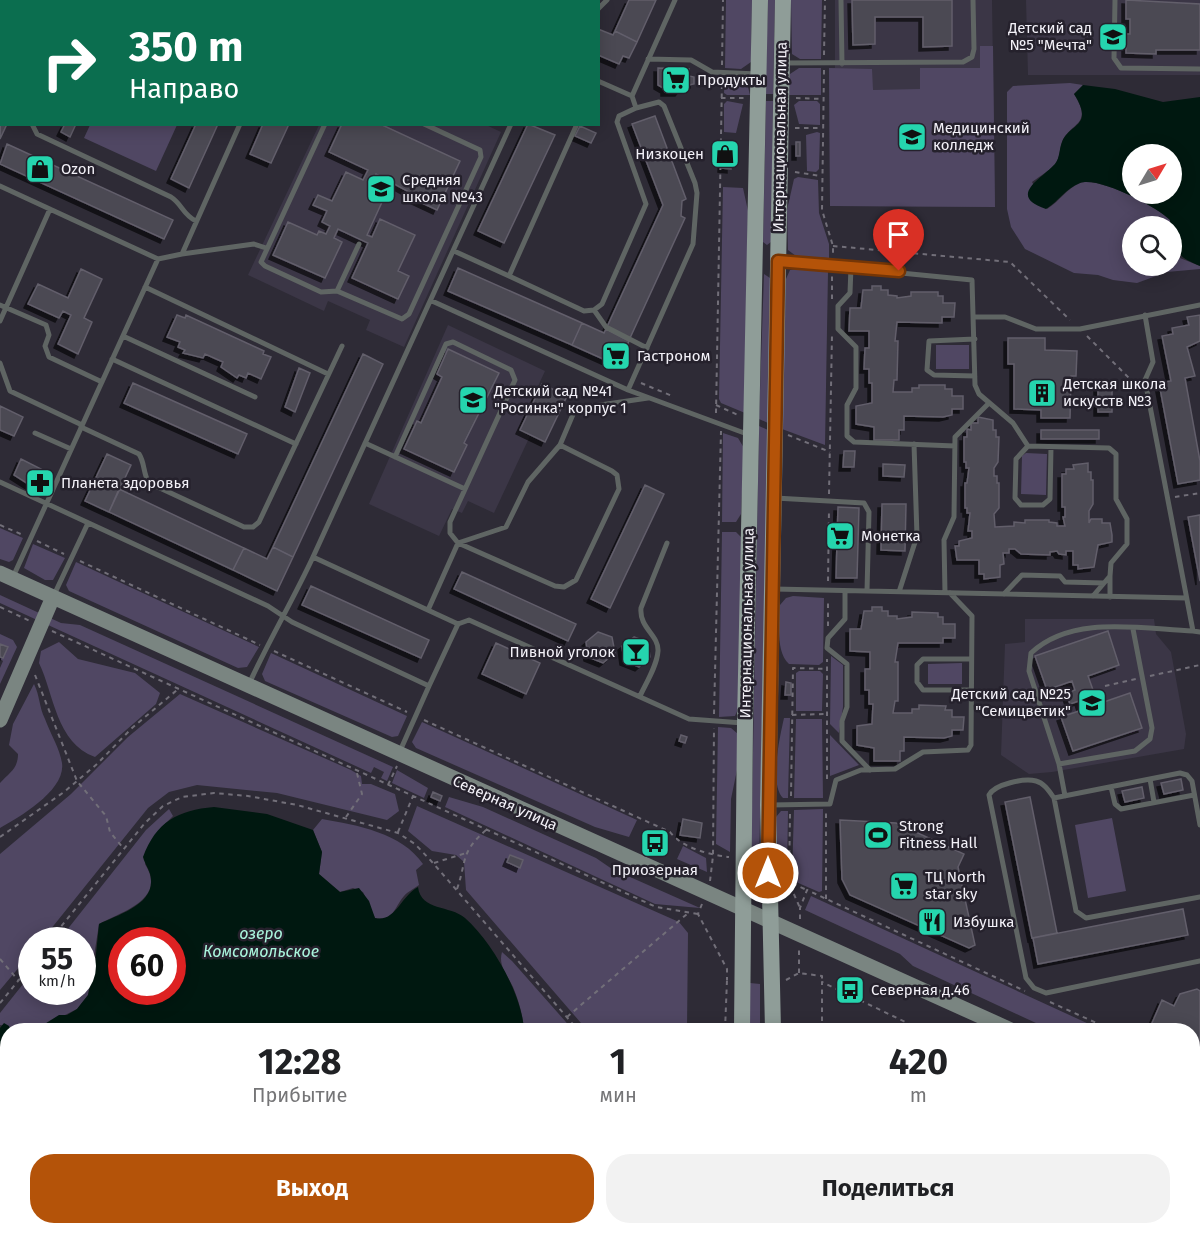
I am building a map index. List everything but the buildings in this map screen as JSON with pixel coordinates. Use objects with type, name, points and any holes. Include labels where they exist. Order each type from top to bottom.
[{"type":"main road","name":"Интернациональная улица","points":[[742,1023],[745,723],[760,0]]},
{"type":"main road","name":"Интернациональная улица","points":[[773,1023],[768,805],[783,0]]},
{"type":"main road","points":[[754,261],[778,261]]},
{"type":"main road","name":"Северная улица","points":[[6,576],[400,756],[996,1023]]},
{"type":"main road","points":[[0,720],[53,597]]},
{"type":"lane","points":[[636,108],[632,96],[675,0]]},
{"type":"lane","points":[[841,0],[842,64]]},
{"type":"lane","points":[[782,63],[963,62],[968,60],[974,50],[973,0]]},
{"type":"lane","points":[[1115,0],[1114,58],[1120,68],[1200,69]]},
{"type":"lane","points":[[648,59],[691,60],[712,72],[758,74]]},
{"type":"lane","points":[[600,82],[632,96]]},
{"type":"lane","points":[[454,251],[584,310],[594,310],[602,304],[645,210],[645,199],[617,122],[623,112],[654,102],[664,106],[698,193],[693,244],[628,390]]},
{"type":"lane","points":[[33,126],[37,134],[171,197],[178,202],[184,213],[196,221]]},
{"type":"lane","points":[[182,254],[239,126]]},
{"type":"lane","points":[[324,126],[261,259],[265,266],[321,292],[338,291],[398,318],[405,318],[409,314],[481,153],[428,126]]},
{"type":"lane","points":[[248,686],[313,557],[510,126]]},
{"type":"lane","points":[[509,276],[576,126]]},
{"type":"lane","points":[[0,186],[158,259],[254,244],[266,248]]},
{"type":"lane","points":[[0,321],[3,306],[50,208]]},
{"type":"lane","points":[[338,291],[359,244]]},
{"type":"lane","points":[[6,576],[30,539],[158,259]]},
{"type":"lane","points":[[778,261],[970,278],[974,283],[977,390],[1013,423],[1028,446]]},
{"type":"lane","points":[[851,267],[850,293],[838,306],[838,329],[856,348],[856,388],[847,405],[848,435],[855,442],[955,446]]},
{"type":"lane","points":[[145,288],[328,374]]},
{"type":"lane","points":[[432,301],[628,390],[751,436]]},
{"type":"lane","points":[[975,317],[1005,317],[1036,329],[1080,329],[1200,305]]},
{"type":"lane","points":[[3,306],[46,325],[49,335],[45,346],[49,357],[102,382]]},
{"type":"lane","points":[[594,310],[606,327],[647,348]]},
{"type":"lane","points":[[1145,315],[1153,362],[1145,380],[1193,631]]},
{"type":"lane","points":[[123,336],[255,397]]},
{"type":"lane","points":[[975,339],[932,339],[927,345],[930,374],[975,376]]},
{"type":"lane","points":[[395,457],[444,347],[453,342],[512,370],[515,376],[450,522],[450,533],[458,543],[555,586],[564,587],[576,580],[619,489],[619,482],[612,471],[560,445]]},
{"type":"lane","points":[[0,363],[10,391],[139,454],[144,461],[145,477],[149,483],[244,527],[253,527],[259,522],[342,345]]},
{"type":"lane","points":[[112,360],[296,444]]},
{"type":"lane","points":[[428,610],[458,543],[506,526],[528,482],[560,445],[574,412],[580,408],[648,398]]},
{"type":"lane","points":[[768,805],[830,804],[836,780],[870,770],[895,769],[923,752],[968,750],[971,744],[972,616],[948,593],[944,540],[954,517],[955,446],[958,432],[989,403]]},
{"type":"lane","points":[[35,433],[71,449]]},
{"type":"lane","points":[[365,443],[465,489]]},
{"type":"lane","points":[[899,592],[917,536],[914,444]]},
{"type":"lane","points":[[1051,447],[1050,500],[1043,505],[1021,505],[1015,498],[1016,459],[1028,446],[1051,447],[1114,450],[1116,499],[1127,519],[1127,543],[1111,563],[1110,597]]},
{"type":"lane","points":[[0,482],[268,606],[283,616],[429,686]]},
{"type":"lane","points":[[773,498],[858,500],[867,506],[869,512],[867,591]]},
{"type":"lane","points":[[53,597],[88,523]]},
{"type":"lane","points":[[640,696],[658,651],[655,640],[644,627],[641,608],[667,543]]},
{"type":"lane","points":[[313,557],[458,624]]},
{"type":"lane","points":[[1004,594],[1022,575],[1060,576],[1065,582],[1104,583]]},
{"type":"lane","points":[[1093,596],[1110,576]]},
{"type":"lane","points":[[771,589],[1186,598]]},
{"type":"lane","points":[[845,591],[845,619],[828,638],[827,648],[847,664],[847,707],[842,722],[842,741],[870,770]]},
{"type":"lane","points":[[400,756],[458,624],[469,620],[696,721],[745,723]]},
{"type":"lane","points":[[1065,796],[1059,764],[1029,671],[1031,653],[1044,642],[1095,627],[1200,632]]},
{"type":"lane","points":[[1059,764],[1135,751],[1145,745],[1152,728],[1133,629]]},
{"type":"lane","points":[[971,690],[923,690],[917,682],[917,665],[923,659],[972,658]]},
{"type":"lane","points":[[1054,798],[1180,773],[1187,775],[1192,781],[1200,825]]},
{"type":"lane","points":[[1150,779],[1154,802]]},
{"type":"lane","points":[[1200,897],[1086,918],[1080,916],[1076,911],[1054,798],[1043,785],[1032,780],[996,787],[989,795],[1029,984],[1046,993],[1200,961]]},
{"type":"lane","points":[[1111,787],[1117,808],[1194,795]]},
{"type":"path","points":[[698,914],[707,893],[713,856],[721,425],[721,418],[716,414],[716,405],[723,0]]},
{"type":"path","points":[[825,0],[822,210],[833,246],[832,299]]},
{"type":"path","points":[[795,117],[795,128],[822,128]]},
{"type":"path","points":[[795,162],[795,173],[822,176]]},
{"type":"path","points":[[833,246],[1010,262],[1148,396]]},
{"type":"path","points":[[828,638],[832,333]]},
{"type":"path","points":[[1167,499],[1200,493]]},
{"type":"path","points":[[0,525],[670,832],[675,839],[713,856]]},
{"type":"path","points":[[0,607],[656,907],[698,914]]},
{"type":"path","points":[[28,657],[77,781],[106,816],[110,832],[124,849]]},
{"type":"path","points":[[1106,686],[1200,665]]},
{"type":"path","points":[[800,908],[789,883],[792,668],[827,669]]},
{"type":"path","points":[[0,837],[77,781],[178,689]]},
{"type":"path","points":[[792,715],[827,714]]},
{"type":"path","points":[[388,785],[400,756]]},
{"type":"path","points":[[346,818],[362,794],[356,769]]},
{"type":"path","points":[[61,927],[124,849],[163,806],[195,794],[248,796],[346,818],[398,833],[415,844],[572,1023]]},
{"type":"path","points":[[398,833],[413,796]]},
{"type":"path","points":[[456,890],[466,853],[472,842],[486,830]]},
{"type":"path","points":[[434,863],[466,853]]},
{"type":"path","points":[[799,972],[800,908],[807,890],[1028,992]]},
{"type":"path","points":[[567,1017],[689,913]]},
{"type":"path","points":[[698,914],[727,969],[726,980]]},
{"type":"path","points":[[0,958],[18,980],[0,1003]]},
{"type":"path","points":[[822,1023],[822,982],[907,1023]]},
{"type":"path","points":[[1049,1001],[1097,1023]]},
{"type":"shaded area","points":[[726,0],[752,0],[751,62],[741,69],[725,68]]},
{"type":"shaded area","points":[[768,0],[775,0],[773,94],[765,94]]},
{"type":"shaded area","points":[[791,0],[822,0],[821,59],[800,59],[792,54]]},
{"type":"shaded area","name":"Медицинский колледж","points":[[835,0],[992,0],[995,207],[830,206],[829,68],[835,68]]},
{"type":"shaded area","name":"Детский сад №5 \"Мечта\"","points":[[1026,0],[1200,0],[1200,75],[1028,75]]},
{"type":"shaded area","name":"Медицинский колледж","points":[[980,46],[993,46],[995,207],[830,206],[829,68],[872,69],[873,90],[920,89],[920,68],[980,68]]},
{"type":"shaded area","points":[[799,68],[821,68],[821,95],[789,95],[790,74]]},
{"type":"shaded area","points":[[725,77],[746,79],[750,95],[724,93]]},
{"type":"shaded area","points":[[1070,83],[1083,85],[1074,94],[1080,104],[1081,118],[1062,142],[1055,164],[1032,182],[1047,209],[1071,188],[1088,182],[1122,192],[1122,204],[1147,204],[1163,214],[1165,216],[1122,216],[1122,276],[1156,276],[1137,283],[1074,273],[1025,249],[1011,227],[1007,209],[1007,92],[1013,86]]},
{"type":"shaded area","points":[[727,101],[743,104],[736,133],[724,132],[724,104]]},
{"type":"shaded area","points":[[766,101],[773,101],[771,242],[767,245],[763,242]]},
{"type":"shaded area","points":[[799,101],[817,101],[820,104],[820,125],[799,124],[794,105]]},
{"type":"shaded area","points":[[89,126],[177,126],[156,171],[84,138]]},
{"type":"shaded area","name":"Средняя школа №43","points":[[319,126],[488,126],[501,132],[404,347],[366,330],[370,320],[328,301],[324,311],[248,275]]},
{"type":"shaded area","points":[[820,133],[819,169],[816,172],[807,171],[806,135]]},
{"type":"shaded area","points":[[798,177],[818,180],[819,213],[829,244],[829,258],[796,256],[788,250],[787,210],[794,179]]},
{"type":"shaded area","points":[[723,187],[743,188],[748,211],[745,413],[721,403],[719,399]]},
{"type":"shaded area","points":[[1182,259],[1200,266],[1200,269],[1182,271]]},
{"type":"shaded area","points":[[790,270],[828,272],[825,445],[782,429],[786,279]]},
{"type":"shaded area","points":[[764,274],[770,278],[768,423],[759,419]]},
{"type":"shaded area","name":"Детский сад №41 \"Росинка\" корпус 1","points":[[448,325],[545,371],[518,430],[530,436],[494,513],[468,501],[462,513],[452,509],[439,536],[369,504]]},
{"type":"shaded area","points":[[936,345],[969,345],[969,369],[936,369]]},
{"type":"shaded area","points":[[759,426],[768,430],[759,866],[751,862]]},
{"type":"shaded area","points":[[723,433],[738,438],[744,448],[741,514],[736,522],[722,522]]},
{"type":"shaded area","points":[[1026,453],[1047,454],[1046,495],[1021,494],[1022,456]]},
{"type":"shaded area","points":[[0,528],[23,538],[13,560],[9,562],[0,559]]},
{"type":"shaded area","points":[[722,532],[736,532],[742,538],[738,709],[735,716],[719,717]]},
{"type":"shaded area","points":[[33,544],[65,558],[53,580],[45,580],[24,568]]},
{"type":"shaded area","points":[[76,562],[259,647],[247,667],[238,668],[69,591],[66,585]]},
{"type":"shaded area","points":[[0,595],[61,623],[80,625],[393,767],[387,781],[381,778],[384,772],[374,767],[371,773],[0,603]]},
{"type":"shaded area","points":[[793,596],[824,598],[823,662],[819,665],[789,664],[782,652],[779,636],[780,605],[786,598]]},
{"type":"shaded area","name":"Детский сад №25 \"Семицветик\"","points":[[1025,619],[1154,619],[1156,634],[1171,652],[1186,734],[1184,749],[1029,774],[1001,755],[1005,644],[1025,642]]},
{"type":"shaded area","points":[[0,634],[13,640],[17,647],[0,684],[0,668],[3,661],[0,659]]},
{"type":"shaded area","points":[[59,642],[78,659],[135,673],[160,693],[156,704],[95,757],[72,741],[64,729],[39,663],[41,651]]},
{"type":"shaded area","points":[[271,653],[407,716],[398,736],[392,737],[265,681],[262,674]]},
{"type":"shaded area","points":[[831,656],[843,665],[843,707],[839,733],[830,724]]},
{"type":"shaded area","points":[[962,663],[962,684],[928,684],[928,664]]},
{"type":"shaded area","points":[[820,671],[823,674],[822,711],[796,711],[796,673]]},
{"type":"shaded area","points":[[34,684],[43,715],[61,758],[61,773],[49,793],[19,817],[0,828],[0,783],[18,759],[18,754],[9,745],[13,724]]},
{"type":"shaded area","points":[[180,694],[351,770],[361,776],[362,784],[371,784],[395,794],[399,811],[387,820],[277,793],[197,785],[169,792],[148,808],[52,927],[18,927],[18,969],[0,990],[0,854],[71,794],[128,737]]},
{"type":"shaded area","points":[[784,718],[790,718],[788,798],[783,798],[779,791],[776,771]]},
{"type":"shaded area","points":[[796,719],[822,719],[823,798],[794,798]]},
{"type":"shaded area","points":[[422,722],[637,820],[629,837],[595,827],[416,748],[412,742]]},
{"type":"shaded area","points":[[718,727],[731,728],[738,734],[737,770],[731,799],[730,852],[716,844]]},
{"type":"shaded area","points":[[830,735],[859,765],[830,776]]},
{"type":"shaded area","points":[[397,770],[428,788],[424,798],[392,783]]},
{"type":"shaded area","points":[[449,797],[483,807],[700,908],[655,904],[445,807]]},
{"type":"shaded area","points":[[417,806],[679,922],[688,933],[687,1023],[581,1023],[466,890],[464,862],[456,855],[432,851],[408,831]]},
{"type":"shaded area","points":[[169,809],[173,816],[162,827],[145,864],[151,886],[147,895],[130,909],[99,924],[96,943],[96,927],[69,927],[146,830]]},
{"type":"shaded area","points":[[823,809],[822,891],[819,892],[796,882],[792,876],[794,810]]},
{"type":"shaded area","points":[[781,811],[788,811],[787,874],[783,876],[776,872],[776,817]]},
{"type":"shaded area","points":[[1112,818],[1126,891],[1088,898],[1075,825]]},
{"type":"shaded area","points":[[322,819],[378,832],[403,845],[423,864],[416,870],[419,885],[403,897],[387,918],[375,918],[363,892],[353,888],[340,892],[319,874],[322,852],[313,830]]},
{"type":"shaded area","points":[[683,846],[706,858],[707,872],[677,859]]},
{"type":"shaded area","points":[[811,896],[1087,1023],[1036,1023],[913,966],[900,954],[805,910]]},
{"type":"shaded area","points":[[502,952],[567,1023],[523,1023],[517,998],[502,966]]},
{"type":"shaded area","points":[[750,983],[760,984],[760,1023],[750,1023]]},
{"type":"shaded area","points":[[18,990],[18,1005],[80,1005],[77,1009],[49,1023],[0,1023],[0,1013]]},
{"type":"water","points":[[1083,85],[1115,89],[1163,102],[1200,97],[1200,266],[1182,256],[1182,216],[1165,216],[1147,204],[1182,204],[1182,144],[1122,144],[1122,192],[1088,182],[1070,188],[1046,209],[1029,199],[1028,193],[1031,187],[1055,164],[1065,136],[1081,119],[1080,105],[1074,94]]},
{"type":"water","name":"озеро Комсомольское","points":[[214,807],[267,814],[313,830],[322,852],[319,874],[340,892],[359,888],[369,901],[375,918],[388,917],[418,887],[424,900],[459,914],[475,928],[495,954],[512,985],[523,1023],[46,1023],[59,1015],[67,1015],[80,1005],[96,1005],[96,954],[99,924],[124,913],[140,903],[146,896],[150,889],[151,877],[143,857],[155,835],[170,820],[179,815]]},
{"type":"place","name":"Детский сад №5 \"Мечта\"","points":[[1113,37]]},
{"type":"place","name":"Продукты","points":[[676,80]]},
{"type":"place","name":"Медицинский колледж","points":[[912,137]]},
{"type":"place","name":"Низкоцен","points":[[725,154]]},
{"type":"place","name":"Ozon","points":[[40,169]]},
{"type":"place","name":"Средняя школа №43","points":[[381,189]]},
{"type":"place","name":"Гастроном","points":[[616,356]]},
{"type":"place","name":"Детская школа искусств №3","points":[[1042,393]]},
{"type":"place","name":"Детский сад №41 \"Росинка\" корпус 1","points":[[473,400]]},
{"type":"place","name":"Планета здоровья","points":[[40,483]]},
{"type":"place","name":"Монетка","points":[[840,536]]},
{"type":"place","name":"Пивной уголок","points":[[636,652]]},
{"type":"place","name":"Детский сад №25 \"Семицветик\"","points":[[1092,703]]},
{"type":"place","name":"Strong Fitness Hall","points":[[878,835]]},
{"type":"place","name":"Приозерная","points":[[655,843]]},
{"type":"place","name":"ТЦ North star sky","points":[[904,886]]},
{"type":"place","name":"Избушка","points":[[932,922]]},
{"type":"place","name":"Северная д.46","points":[[850,990]]},
{"type":"route","points":[[768,873],[778,261],[899,271]]}]
